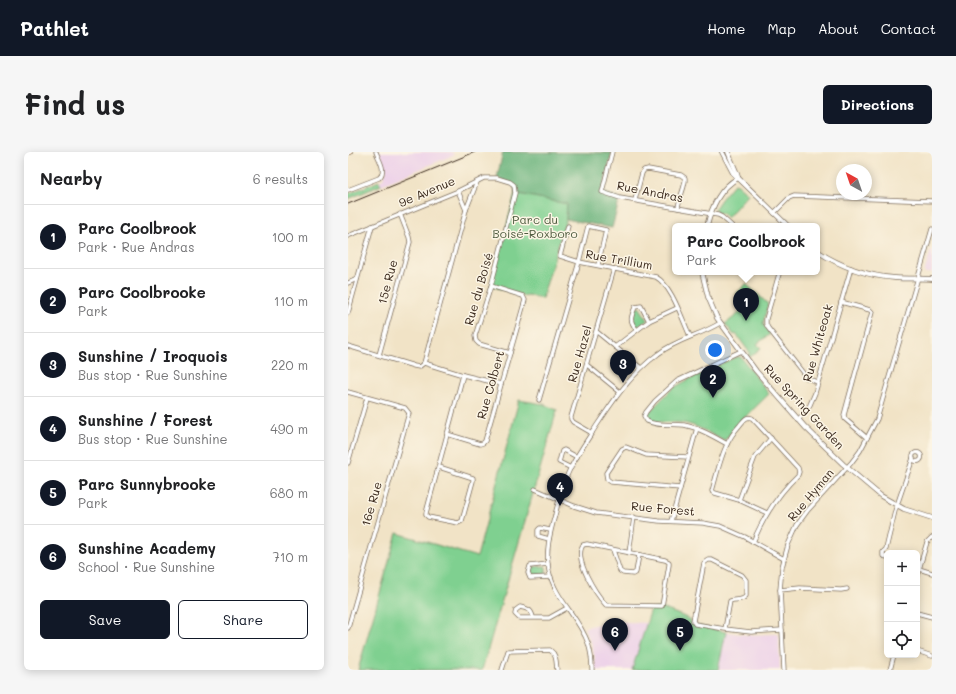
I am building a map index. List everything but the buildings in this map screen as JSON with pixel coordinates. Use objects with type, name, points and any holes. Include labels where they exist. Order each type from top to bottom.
[{"type":"street","points":[[348,190],[379,178],[382,175],[383,171],[376,152]]},
{"type":"street","name":"Rue Andras","points":[[612,152],[602,192],[620,198],[721,216],[729,223]]},
{"type":"street","points":[[722,152],[730,168],[738,178],[785,223]]},
{"type":"street","points":[[728,152],[738,178]]},
{"type":"street","points":[[635,200],[644,170],[648,169],[681,175],[685,182],[679,199],[678,208]]},
{"type":"street","name":"9e Avenue","points":[[348,236],[458,191],[484,178],[497,178],[510,182],[514,185]]},
{"type":"street","points":[[708,223],[713,205],[717,198],[731,182],[738,178]]},
{"type":"street","points":[[348,346],[414,366],[419,367],[424,363],[466,210],[477,181]]},
{"type":"street","name":"Rue du Boisé","points":[[510,353],[479,344],[476,341],[476,336],[491,286],[515,193],[514,185]]},
{"type":"street","points":[[458,191],[466,210]]},
{"type":"street","points":[[774,213],[789,198],[794,196],[932,201]]},
{"type":"street","name":"15e Rue","points":[[379,355],[410,242],[400,214]]},
{"type":"street","points":[[348,313],[372,226]]},
{"type":"street","points":[[568,226],[560,256],[579,262],[588,226],[606,230],[598,265]]},
{"type":"street","name":"Rue Hyman","points":[[784,670],[780,590],[784,559],[788,545],[797,524],[860,450],[877,419],[932,229]]},
{"type":"street","points":[[820,253],[834,261],[851,268],[881,277],[932,279]]},
{"type":"street","name":"Rue Trillium","points":[[539,400],[579,262],[656,277],[663,281],[678,308],[690,336]]},
{"type":"street","name":"Rue Whiteoak","points":[[798,420],[810,404],[818,382],[851,268]]},
{"type":"street","name":"Rue Hazel","points":[[592,433],[571,420],[614,269]]},
{"type":"street","name":"Rue Spring Garden","points":[[703,275],[712,309],[720,322],[769,387],[798,420],[877,494],[898,506],[932,518]]},
{"type":"street","points":[[779,275],[766,319],[766,324],[807,378],[818,382]]},
{"type":"street","points":[[348,283],[357,279]]},
{"type":"street","name":"Rue Colbert","points":[[448,434],[480,444],[485,441],[525,300],[523,296],[491,286]]},
{"type":"street","points":[[841,302],[870,310],[872,312],[844,414],[845,419],[867,438]]},
{"type":"street","points":[[636,329],[631,319],[635,307],[641,306],[649,320]]},
{"type":"street","points":[[615,347],[649,320],[678,308]]},
{"type":"street","points":[[592,670],[592,658],[587,641],[556,591],[548,564],[550,530],[559,499],[577,457],[630,378],[659,353],[690,336],[703,332],[720,322]]},
{"type":"street","points":[[596,332],[641,368]]},
{"type":"street","points":[[727,444],[697,428],[682,425],[654,424],[647,421],[644,416],[655,401],[677,382],[741,351]]},
{"type":"street","points":[[424,363],[463,375],[501,384]]},
{"type":"street","points":[[587,365],[620,392]]},
{"type":"street","points":[[439,467],[473,478],[474,481],[462,521],[460,523],[428,517],[426,515],[463,375]]},
{"type":"street","points":[[348,392],[367,398],[348,463]]},
{"type":"street","name":"16e Rue","points":[[348,628],[409,413],[405,408],[367,398]]},
{"type":"street","points":[[753,542],[767,513],[799,472],[798,468],[771,438],[752,418],[749,417],[746,418],[735,430],[727,444],[712,490],[715,493],[739,500],[767,513]]},
{"type":"street","points":[[671,521],[697,428]]},
{"type":"street","points":[[739,500],[755,457],[771,438]]},
{"type":"street","points":[[680,488],[611,482],[607,479],[606,473],[622,448],[626,447],[646,454],[688,457]]},
{"type":"street","points":[[571,468],[559,462],[562,451],[564,450],[577,457]]},
{"type":"street","points":[[886,549],[887,539],[913,458]]},
{"type":"street","name":"Rue Forest","points":[[535,489],[574,506],[596,512],[634,518],[703,523],[720,526],[784,559]]},
{"type":"street","points":[[629,553],[634,518]]},
{"type":"street","points":[[549,539],[538,536],[538,530],[540,528],[550,530]]},
{"type":"street","points":[[920,566],[927,542],[932,537]]},
{"type":"street","points":[[587,544],[613,550],[669,562],[662,606],[609,606],[604,603],[586,575],[581,550],[583,545],[587,544]]},
{"type":"street","points":[[613,550],[620,571],[623,573],[633,574],[636,572],[639,555]]},
{"type":"street","points":[[724,629],[730,601],[741,600],[746,596],[746,580],[742,575],[712,560],[708,560],[704,563],[693,621],[697,625],[724,629],[751,632],[782,630]]},
{"type":"street","points":[[548,564],[530,566],[528,573],[530,578],[551,577]]},
{"type":"street","points":[[920,569],[932,573]]},
{"type":"street","points":[[780,590],[800,588],[847,589]]},
{"type":"street","points":[[533,617],[532,612],[528,609],[520,607],[516,610],[515,614],[519,618],[552,617],[567,608]]},
{"type":"street","points":[[920,614],[932,617]]},
{"type":"street","points":[[502,670],[508,651],[550,650],[556,657],[557,670]]},
{"type":"street","points":[[920,652],[932,656]]},
{"type":"street","points":[[890,670],[893,658]]},
{"type":"shaded area","points":[[378,152],[452,152],[454,155],[381,185],[379,181],[383,179],[386,171]]},
{"type":"shaded area","points":[[932,247],[932,273],[924,273]]},
{"type":"shaded area","points":[[608,621],[647,623],[632,670],[595,670],[595,659],[591,642],[584,628]]},
{"type":"shaded area","points":[[726,632],[747,635],[778,634],[780,670],[718,670]]},
{"type":"green space","points":[[503,152],[612,153],[602,192],[620,198],[612,228],[566,219],[567,204],[515,193],[514,185],[497,178]]},
{"type":"green space","points":[[379,181],[381,185],[348,199],[348,194]]},
{"type":"green space","points":[[734,184],[738,185],[748,194],[727,218],[723,214],[716,212],[715,208]]},
{"type":"green space","name":"Parc du Boisé-Roxboro","points":[[515,193],[567,204],[566,219],[542,299],[528,295],[523,296],[491,286]]},
{"type":"green space","points":[[746,284],[768,304],[763,324],[770,334],[757,344],[761,348],[750,357],[748,355],[750,353],[736,334],[734,335],[725,324],[737,315],[746,304],[736,294]]},
{"type":"green space","points":[[639,307],[648,320],[636,327],[633,319],[636,309]]},
{"type":"green space","points":[[736,357],[741,357],[769,394],[738,424],[725,440],[688,424],[649,419],[649,412],[673,388]]},
{"type":"green space","points":[[519,400],[543,404],[557,410],[482,670],[358,670],[397,533],[477,557]]},
{"type":"green space","points":[[545,566],[546,574],[530,574],[530,569],[532,567]]},
{"type":"green space","points":[[662,608],[690,619],[694,625],[726,632],[718,670],[632,670],[651,609]]},
{"type":"tram line","points":[[348,204],[475,152]]},
{"type":"place","name":"Parc Coolbrook","points":[[746,321]]},
{"type":"place","name":"Sunshine / Iroquois","points":[[623,383]]},
{"type":"place","name":"Parc Coolbrooke","points":[[713,398]]},
{"type":"place","name":"Sunshine / Forest","points":[[560,506]]},
{"type":"place","name":"Sunshine Academy","points":[[615,651]]},
{"type":"place","name":"Parc Sunnybrooke","points":[[680,651]]}]
